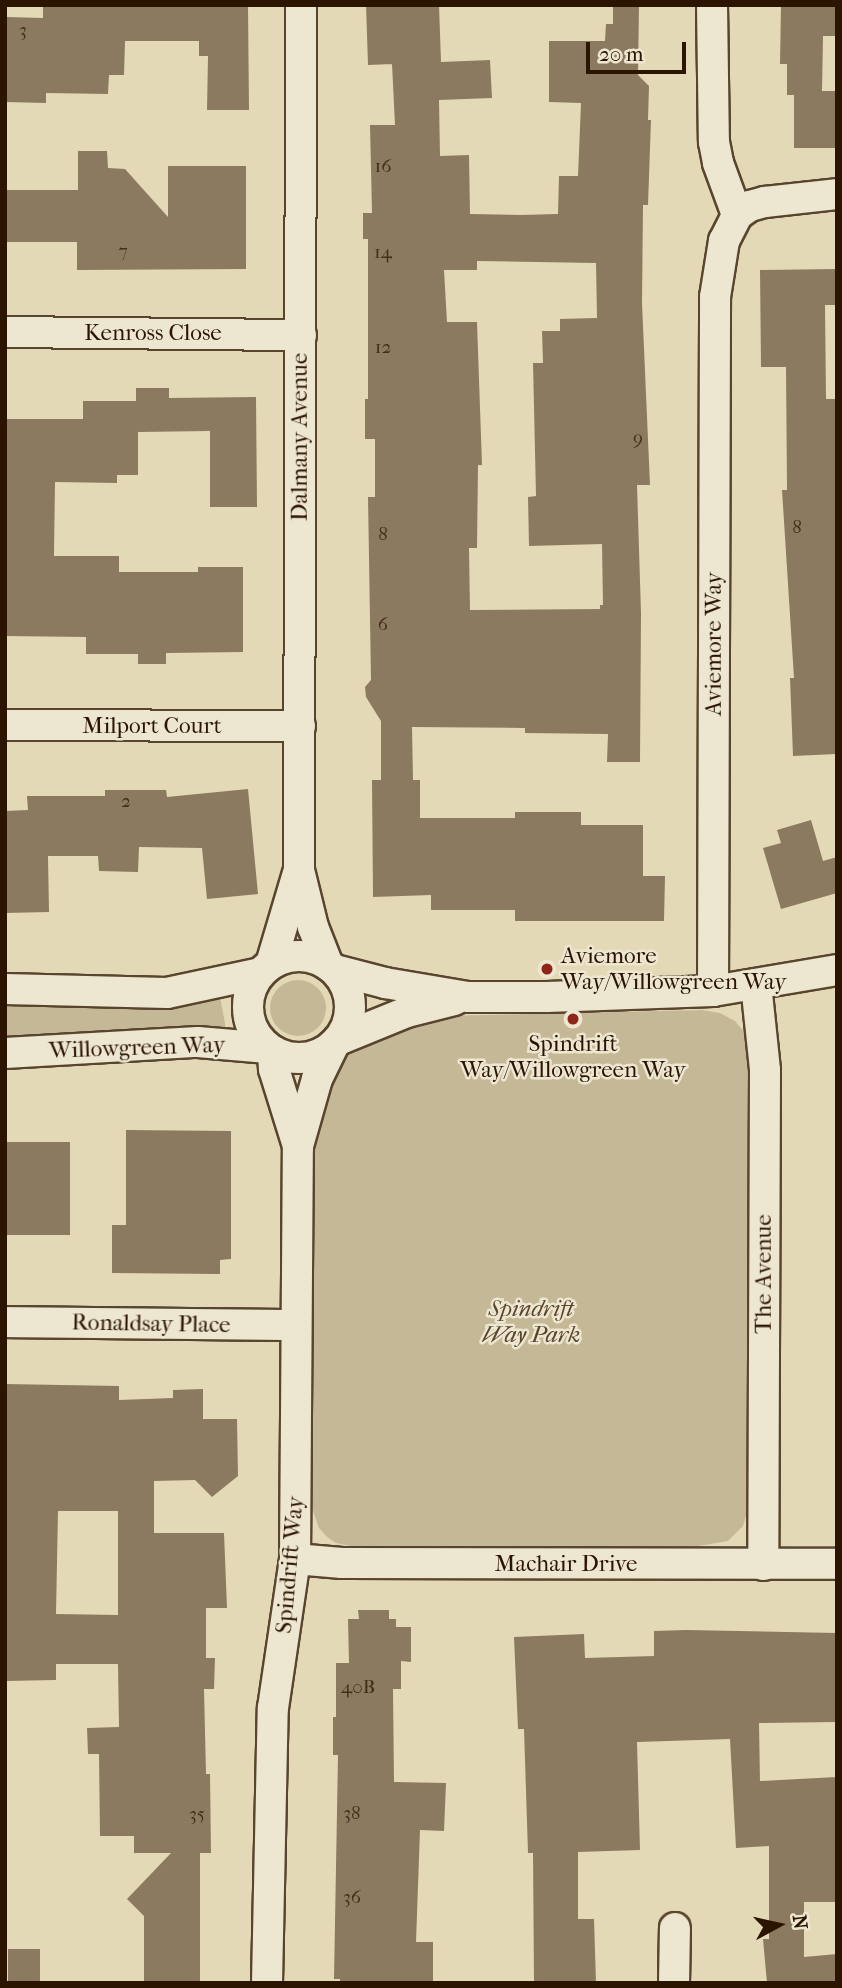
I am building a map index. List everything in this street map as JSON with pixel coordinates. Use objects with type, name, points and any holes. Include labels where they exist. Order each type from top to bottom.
[{"type":"street","name":"Dalmany Avenue","points":[[301,5],[299,870],[313,927],[331,968]]},
{"type":"street","points":[[712,5],[712,122],[718,163],[733,206],[753,188],[771,186],[837,194]]},
{"type":"street","name":"Aviemore Way","points":[[713,991],[715,297],[733,206]]},
{"type":"street","name":"Kenross Close","points":[[5,332],[301,335]]},
{"type":"street","name":"Milport Court","points":[[5,725],[300,726]]},
{"type":"street","name":"Dalmany Avenue","points":[[266,969],[299,870]]},
{"type":"street","points":[[5,989],[167,993],[266,969],[293,956],[306,956],[331,968],[385,983],[468,997],[638,996],[713,991],[837,970]]},
{"type":"street","points":[[331,968],[347,989],[350,1010],[336,1042]]},
{"type":"street","points":[[266,969],[249,994],[249,1018],[253,1029],[270,1050],[285,1057],[312,1057],[336,1042],[407,1012],[468,997]]},
{"type":"street","name":"The Avenue","points":[[756,984],[765,1070],[763,1565]]},
{"type":"street","name":"Willowgreen Way","points":[[5,1052],[198,1042],[270,1050]]},
{"type":"street","name":"Spindrift Way","points":[[267,1983],[272,1708],[295,1559],[298,1146],[317,1079],[336,1042]]},
{"type":"street","name":"Spindrift Way","points":[[270,1050],[298,1146]]},
{"type":"street","name":"Ronaldsay Place","points":[[5,1322],[296,1325]]},
{"type":"street","name":"Machair Drive","points":[[295,1559],[342,1563],[837,1564]]},
{"type":"street","points":[[674,1983],[675,1928]]},
{"type":"green space","points":[[298,980],[309,982],[318,988],[324,997],[324,1019],[318,1028],[309,1034],[298,1036],[287,1034],[278,1028],[272,1019],[270,1008],[272,997],[278,988],[287,982]]},
{"type":"green space","points":[[220,997],[225,1029],[220,1031],[5,1040],[5,999],[146,1008]]},
{"type":"green space","name":"Spindrift Way Park","points":[[702,1010],[720,1013],[735,1021],[745,1033],[751,1062],[749,1506],[743,1526],[728,1541],[687,1548],[360,1548],[336,1543],[327,1537],[319,1528],[313,1511],[312,1152],[317,1112],[343,1059],[365,1041],[439,1016]]},
{"type":"building","points":[[248,5],[249,110],[207,110],[208,56],[199,56],[199,41],[125,41],[124,75],[109,75],[108,94],[46,93],[46,103],[5,102],[7,17],[43,18],[43,6]]},
{"type":"building","points":[[366,5],[439,5],[441,62],[490,60],[492,98],[439,100],[440,156],[469,155],[470,214],[558,214],[559,176],[578,176],[581,103],[549,102],[549,41],[605,41],[606,24],[613,24],[613,5],[639,5],[638,75],[649,86],[648,120],[651,120],[648,205],[643,205],[642,303],[650,485],[637,485],[641,613],[640,762],[607,762],[608,734],[525,733],[525,728],[412,727],[413,780],[420,780],[420,818],[515,818],[515,812],[581,812],[581,825],[643,825],[643,876],[665,876],[664,921],[515,921],[515,910],[431,910],[431,895],[373,897],[372,780],[381,780],[381,721],[366,697],[365,687],[371,680],[368,497],[375,497],[375,439],[365,439],[365,399],[368,399],[368,239],[363,239],[363,213],[372,213],[370,125],[395,125],[392,64],[368,65]],"holes":[[[477,261],[596,263],[597,318],[560,319],[560,331],[542,331],[543,363],[533,363],[536,496],[528,497],[529,546],[602,544],[603,605],[600,605],[600,609],[470,610],[469,548],[477,548],[478,465],[482,465],[477,322],[447,322],[444,270],[477,270]]]},
{"type":"building","points":[[781,5],[837,5],[837,36],[823,36],[822,91],[837,91],[837,148],[794,148],[794,95],[787,95],[787,64],[780,64]]},
{"type":"building","points":[[78,151],[107,151],[108,168],[125,169],[168,217],[168,166],[246,166],[246,269],[77,270],[77,242],[5,242],[5,190],[78,190]]},
{"type":"building","points":[[837,269],[837,305],[825,305],[826,399],[837,399],[836,754],[793,756],[790,678],[794,678],[782,490],[787,490],[786,367],[761,367],[760,270]]},
{"type":"building","points":[[136,388],[169,388],[169,398],[256,397],[257,507],[210,507],[210,431],[138,432],[138,475],[117,475],[117,483],[55,482],[54,556],[119,556],[119,572],[198,572],[198,567],[243,567],[243,652],[166,653],[166,664],[138,664],[138,654],[86,654],[86,637],[5,636],[5,419],[83,419],[83,401],[136,401]]},
{"type":"building","points":[[248,789],[258,894],[207,899],[202,848],[139,847],[138,872],[99,871],[98,856],[48,856],[49,912],[5,913],[5,811],[28,810],[27,796],[105,796],[105,790],[166,790],[167,797]]},
{"type":"building","points":[[811,820],[823,861],[837,857],[837,893],[781,909],[763,848],[781,843],[777,830]]},
{"type":"building","points":[[126,1130],[231,1131],[231,1259],[220,1260],[220,1274],[112,1273],[112,1225],[126,1225]]},
{"type":"building","points":[[5,1142],[70,1142],[70,1235],[5,1235]]},
{"type":"building","points":[[5,1384],[119,1386],[119,1400],[173,1398],[173,1390],[203,1389],[203,1419],[237,1419],[238,1476],[212,1497],[195,1480],[154,1481],[154,1533],[224,1533],[227,1608],[206,1608],[206,1658],[215,1658],[214,1689],[204,1689],[206,1774],[210,1774],[211,1853],[200,1853],[200,1983],[144,1983],[144,1916],[127,1899],[171,1853],[134,1853],[134,1836],[100,1836],[99,1754],[88,1754],[87,1728],[119,1727],[118,1664],[56,1664],[56,1680],[5,1681]],"holes":[[[58,1511],[118,1511],[118,1615],[56,1614]]]},
{"type":"building","points":[[358,1610],[389,1610],[389,1619],[396,1619],[396,1627],[411,1627],[411,1662],[401,1661],[401,1689],[393,1689],[394,1782],[446,1783],[444,1831],[420,1830],[416,1942],[433,1942],[433,1983],[340,1983],[340,1979],[334,1979],[338,1755],[333,1755],[333,1717],[336,1717],[336,1663],[349,1663],[348,1619],[359,1619]]},
{"type":"building","points":[[654,1631],[837,1633],[837,1722],[759,1723],[760,1781],[837,1777],[837,1902],[804,1902],[804,1957],[837,1954],[837,1983],[767,1983],[763,1939],[769,1939],[769,1846],[736,1848],[730,1739],[637,1742],[640,1850],[578,1852],[578,1919],[594,1919],[596,1983],[534,1983],[533,1853],[528,1853],[524,1729],[518,1729],[514,1637],[584,1634],[585,1658],[654,1656]]},
{"type":"building","points":[[8,1949],[40,1949],[40,1983],[8,1983]]},
{"type":"place","name":"Aviemore Way/Willowgreen Way","points":[[547,969]]},
{"type":"place","name":"Spindrift Way/Willowgreen Way","points":[[573,1019]]}]
